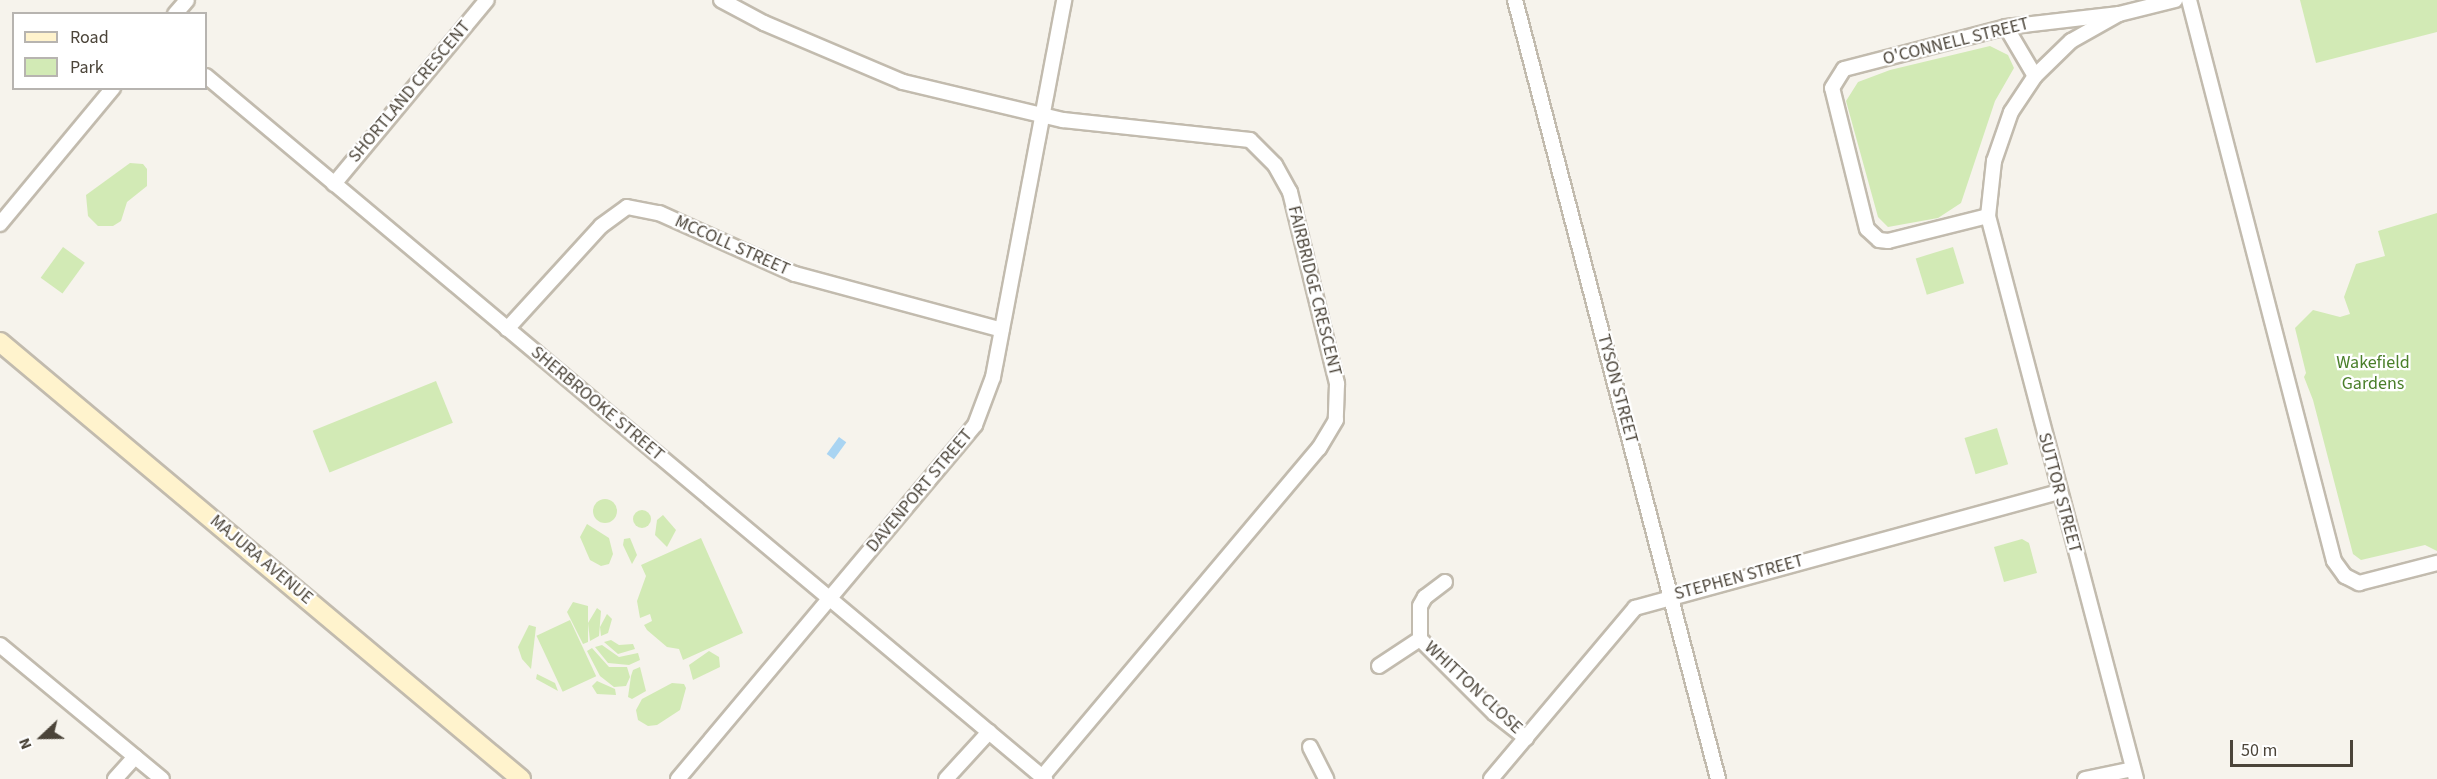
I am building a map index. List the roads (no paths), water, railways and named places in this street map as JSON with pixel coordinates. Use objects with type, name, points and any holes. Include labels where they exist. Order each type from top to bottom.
[{"type":"main road","name":"MAJURA AVENUE","points":[[0,342],[520,779]]},
{"type":"street","points":[[178,12],[187,0]]},
{"type":"street","name":"SHORTLAND CRESCENT","points":[[334,184],[487,0]]},
{"type":"street","points":[[722,0],[764,23],[903,82],[1042,116]]},
{"type":"street","name":"DAVENPORT STREET","points":[[678,779],[975,425],[993,377],[1064,0]]},
{"type":"street","name":"TYSON STREET","points":[[1515,0],[1672,595],[1718,779]]},
{"type":"street","name":"O'CONNELL STREET","points":[[1988,216],[1888,241],[1879,240],[1867,229],[1832,88],[1844,69],[2006,27],[2119,14],[2175,0]]},
{"type":"street","points":[[2189,0],[2334,561],[2345,576],[2360,583],[2437,563]]},
{"type":"street","name":"SUTTOR STREET","points":[[2085,779],[2134,774],[1988,216],[1997,151],[2011,112],[2035,76],[2071,41],[2119,14]]},
{"type":"street","points":[[2006,27],[2035,76]]},
{"type":"street","name":"SHERBROOKE STREET","points":[[207,77],[1043,778]]},
{"type":"street","points":[[0,224],[111,90]]},
{"type":"street","name":"FAIRBRIDGE CRESCENT","points":[[1042,116],[1250,140],[1275,165],[1290,192],[1337,384],[1336,420],[1319,448],[1043,778]]},
{"type":"street","name":"MCCOLL STREET","points":[[507,329],[601,226],[627,207],[659,213],[795,274],[1002,330]]},
{"type":"street","name":"STEPHEN STREET","points":[[1491,779],[1635,608],[1672,595],[2059,492]]},
{"type":"street","name":"WHITTON CLOSE","points":[[1445,582],[1425,597],[1420,606],[1420,639],[1494,713],[1526,738]]},
{"type":"street","name":"WHITTON CLOSE","points":[[1379,666],[1420,639]]},
{"type":"street","points":[[0,645],[162,779]]},
{"type":"street","points":[[946,779],[989,732]]},
{"type":"street","points":[[1310,747],[1326,779]]},
{"type":"street","points":[[115,779],[135,757]]},
{"type":"water","points":[[839,437],[846,442],[834,459],[827,454]]},
{"type":"park label","name":"Wakefield Gardens","points":[[2373,374]]}]
